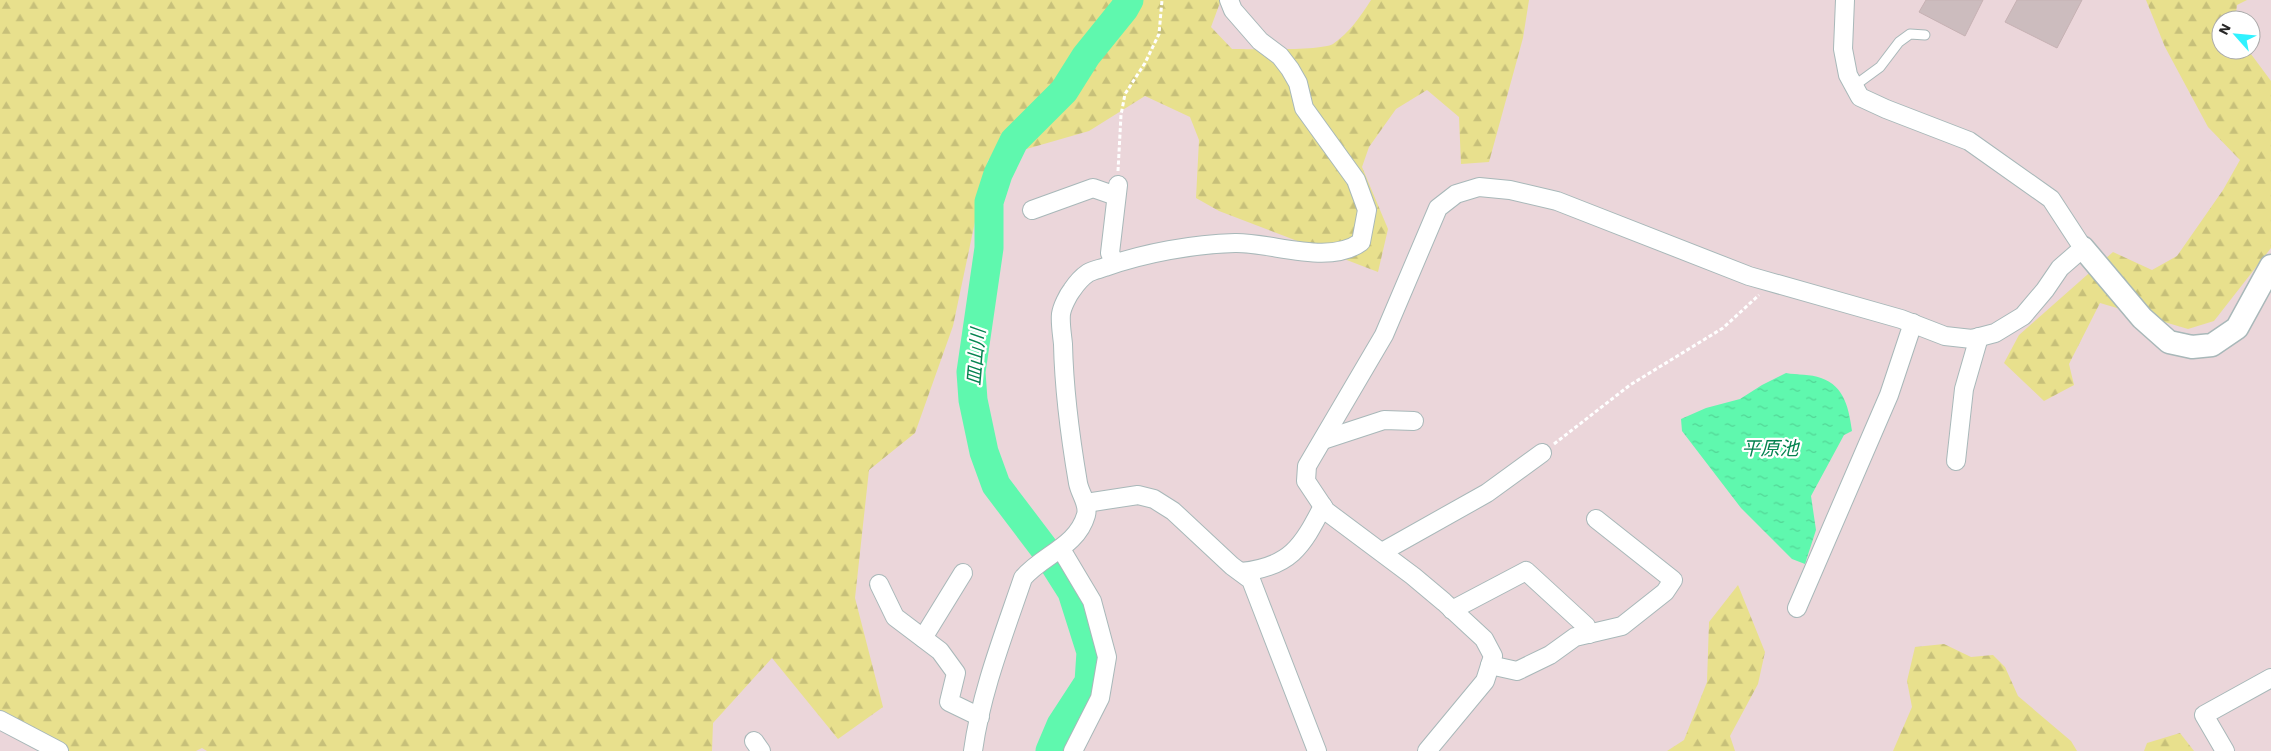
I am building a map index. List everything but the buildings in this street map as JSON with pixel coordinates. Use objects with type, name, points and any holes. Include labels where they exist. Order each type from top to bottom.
[{"type":"street","points":[[973,751],[980,717],[997,656],[1023,578],[1041,562],[1061,549],[1077,534],[1086,514],[1086,503],[1079,487],[1071,438],[1064,379],[1061,312],[1071,290],[1088,273],[1115,263],[1159,252],[1235,243],[1264,245],[1287,251],[1319,252],[1352,249],[1361,242],[1367,210],[1356,180],[1304,108],[1298,83],[1290,69],[1280,56],[1260,41],[1233,10],[1229,0]]},
{"type":"street","points":[[1846,0],[1843,49],[1848,75],[1860,97],[1970,141],[2051,199],[2083,248],[2142,318],[2169,342],[2192,347],[2212,345],[2237,328],[2271,266]]},
{"type":"street","points":[[1427,751],[1486,681],[1493,656],[1484,639],[1452,610],[1382,552],[1326,511],[1306,481],[1307,466],[1384,335],[1438,208],[1456,194],[1479,187],[1510,190],[1557,201],[1749,276],[1912,323],[1945,336],[1972,340],[1995,333],[2022,316],[2060,268],[2083,248]]},
{"type":"street","points":[[1032,210],[1093,188],[1117,190],[1110,253],[1115,263]]},
{"type":"street","points":[[1797,608],[1889,394],[1912,323]]},
{"type":"street","points":[[1956,462],[1964,389],[1979,337]]},
{"type":"street","points":[[1323,440],[1384,420],[1414,421]]},
{"type":"street","points":[[1382,552],[1487,493],[1542,453]]},
{"type":"street","points":[[1086,503],[1138,496],[1154,498],[1173,511],[1251,580],[1317,751]]},
{"type":"street","points":[[1241,572],[1260,570],[1280,563],[1296,550],[1308,536],[1323,506]]},
{"type":"street","points":[[1490,666],[1517,672],[1550,655],[1575,637],[1622,626],[1665,592],[1673,580],[1596,519]]},
{"type":"street","points":[[1061,549],[1092,601],[1107,657],[1100,698],[1072,751]]},
{"type":"street","points":[[1452,610],[1526,571],[1586,626],[1590,634]]},
{"type":"street","points":[[923,638],[963,573]]},
{"type":"street","points":[[879,584],[895,617],[940,651],[956,673],[949,702],[980,717]]},
{"type":"street","points":[[2225,751],[2204,715],[2271,678]]},
{"type":"street","points":[[0,720],[59,751]]},
{"type":"lane","points":[[1854,86],[1880,67],[1899,42],[1910,34],[1925,35]]},
{"type":"path","points":[[1117,190],[1121,115],[1125,94],[1145,63],[1159,34],[1162,0]]},
{"type":"path","points":[[1542,453],[1630,384],[1724,328],[1746,309],[1769,281]]},
{"type":"green space","points":[[0,0],[1221,0],[1211,27],[1232,49],[1301,49],[1333,44],[1354,24],[1371,0],[1529,0],[1523,38],[1489,162],[1461,164],[1459,117],[1427,90],[1396,109],[1369,147],[1362,167],[1388,229],[1378,272],[1219,211],[1196,198],[1199,140],[1190,117],[1145,96],[1089,131],[988,160],[953,326],[915,433],[869,470],[855,598],[883,707],[838,739],[772,658],[713,723],[712,751],[207,751],[202,748],[196,751],[66,751],[0,714]]},
{"type":"green space","points":[[2146,0],[2247,0],[2237,5],[2236,10],[2211,10],[2211,60],[2255,60],[2271,81],[2271,248],[2214,321],[2188,329],[2100,303],[2069,364],[2074,385],[2044,401],[2004,363],[2019,335],[2113,252],[2152,270],[2177,256],[2223,190],[2240,160],[2208,127],[2165,47]]},
{"type":"green space","points":[[1738,585],[1765,652],[1758,684],[1730,736],[1735,751],[1667,751],[1684,740],[1707,682],[1709,622]]},
{"type":"green space","points":[[1944,644],[1971,657],[1993,655],[2005,667],[2018,696],[2071,741],[2077,751],[1893,751],[1912,707],[1907,681],[1915,647]]},
{"type":"green space","points":[[2180,733],[2194,751],[2144,751],[2147,743]]},
{"type":"water","name":"平原池","points":[[1786,373],[1817,377],[1836,387],[1847,407],[1852,431],[1844,435],[1811,496],[1816,530],[1805,564],[1792,559],[1741,508],[1682,431],[1681,419],[1706,408],[1740,399]]},
{"type":"waterway","name":"皿山川","points":[[1050,751],[1061,725],[1089,682],[1091,652],[1072,592],[1046,551],[996,485],[984,452],[973,400],[971,372],[989,248],[989,202],[998,174],[1014,141],[1064,91],[1086,56],[1124,9],[1129,0]]}]
